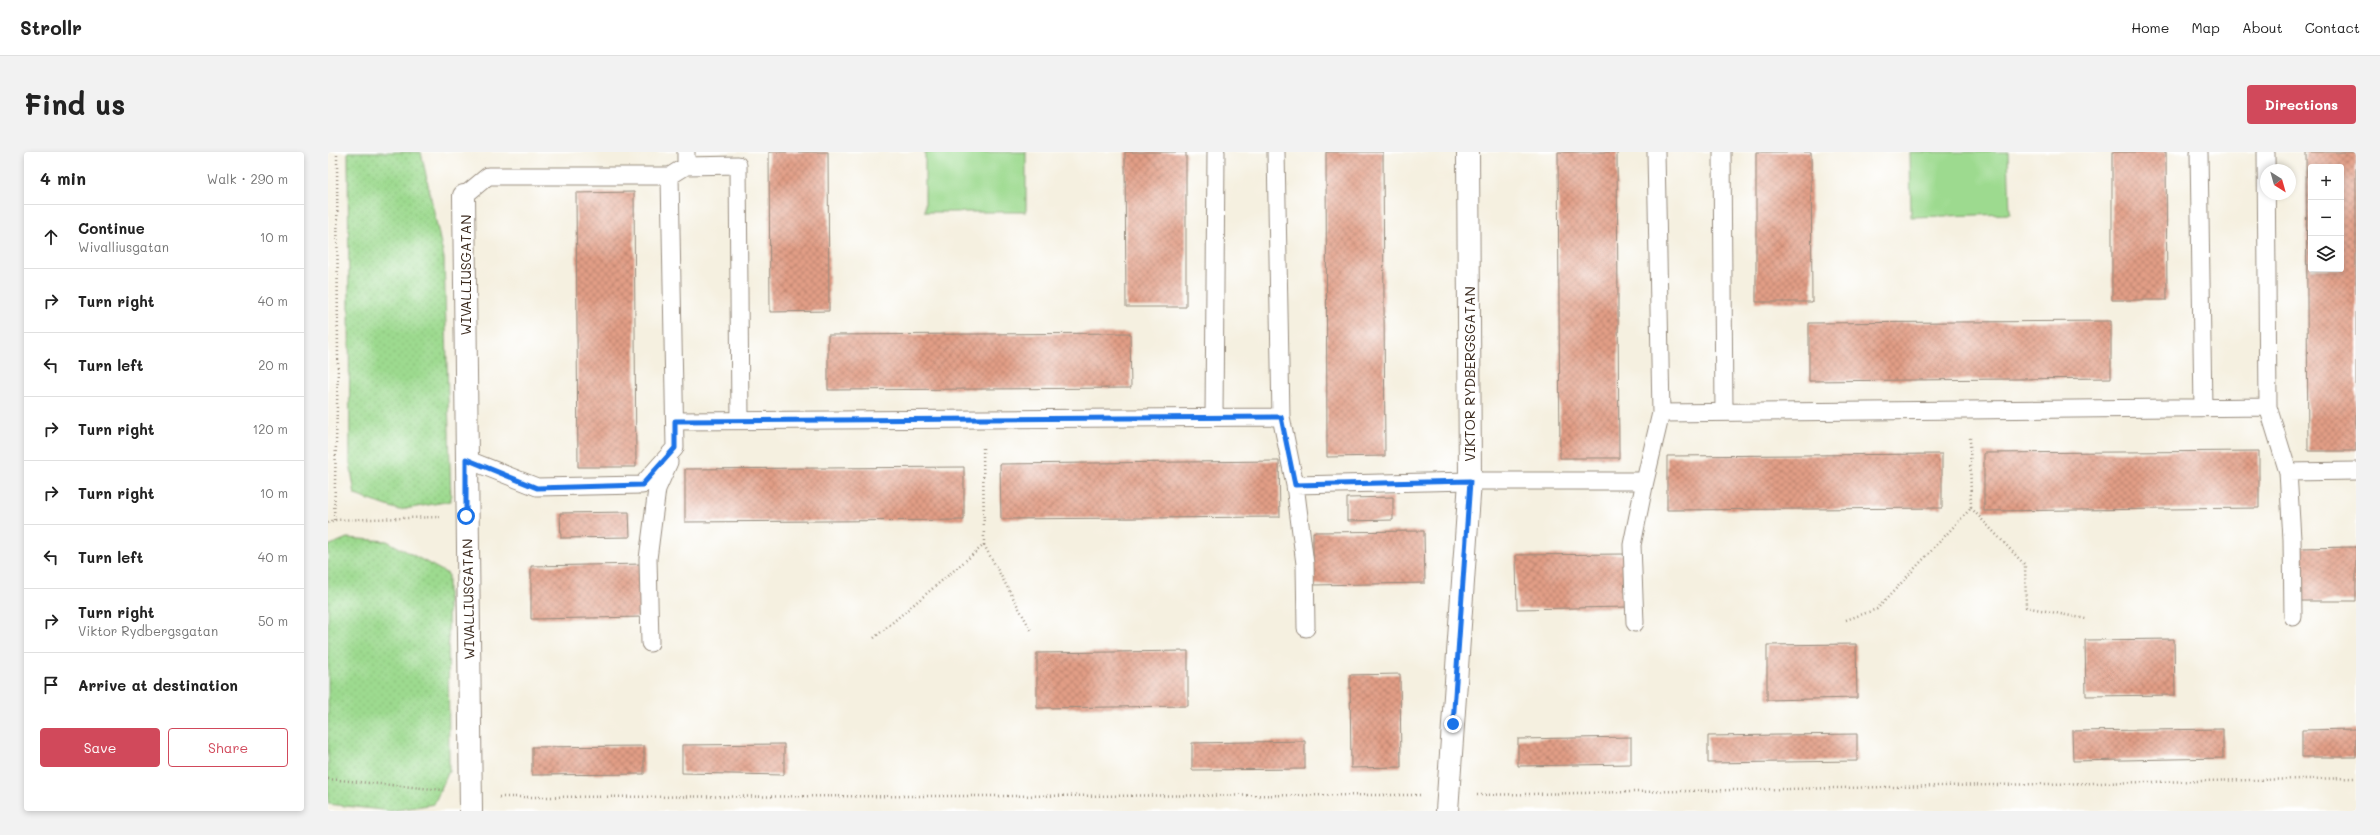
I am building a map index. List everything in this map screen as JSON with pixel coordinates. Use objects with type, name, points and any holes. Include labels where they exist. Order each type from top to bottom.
[{"type":"street","name":"VIKTOR RYDBERGSGATAN","points":[[1448,803],[1470,481],[1468,152]]},
{"type":"street","name":"WIVALLIUSGATAN","points":[[464,196],[466,516],[471,804]]},
{"type":"lane","points":[[1214,417],[1216,152]]},
{"type":"lane","points":[[1276,152],[1281,417],[1295,485],[1305,564],[1306,628]]},
{"type":"lane","points":[[1635,623],[1632,545],[1661,413],[1656,152]]},
{"type":"lane","points":[[1722,152],[1724,412]]},
{"type":"lane","points":[[2200,152],[2203,408]]},
{"type":"lane","points":[[2266,152],[2268,407],[2288,472],[2292,539],[2293,617]]},
{"type":"lane","points":[[650,643],[648,559],[658,489],[675,448],[670,176],[686,159],[738,165],[740,420]]},
{"type":"lane","points":[[464,196],[488,176],[670,176]]},
{"type":"lane","points":[[1661,413],[2268,407]]},
{"type":"lane","points":[[675,421],[1281,417]]},
{"type":"lane","points":[[466,459],[537,488],[642,485],[675,448]]},
{"type":"lane","points":[[2288,472],[2356,471]]},
{"type":"lane","points":[[1295,485],[1470,481],[1645,481]]},
{"type":"path","points":[[334,520],[338,367],[337,152]]},
{"type":"path","points":[[1969,410],[1971,508],[2025,565],[2026,607],[2086,619]]},
{"type":"path","points":[[983,419],[984,545],[1031,630]]},
{"type":"path","points":[[1846,620],[1877,609],[1971,508]]},
{"type":"path","points":[[328,524],[334,520],[466,516]]},
{"type":"path","points":[[874,638],[984,545]]},
{"type":"path","points":[[328,779],[368,784],[436,789],[471,804],[1448,803],[2356,778]]},
{"type":"green space","points":[[348,152],[421,152],[444,258],[451,501],[399,510],[355,495],[350,463]]},
{"type":"green space","points":[[925,152],[1026,152],[1026,212],[925,212]]},
{"type":"green space","points":[[1910,152],[2008,152],[2010,214],[1911,217]]},
{"type":"green space","points":[[347,538],[387,541],[448,574],[449,771],[434,804],[391,811],[328,804],[328,546]]},
{"type":"building","points":[[769,152],[828,152],[829,311],[770,312]]},
{"type":"building","points":[[1125,152],[1186,152],[1186,307],[1126,307]]},
{"type":"building","points":[[1326,152],[1383,152],[1385,456],[1327,457]]},
{"type":"building","points":[[1558,152],[1617,152],[1619,458],[1560,458]]},
{"type":"building","points":[[1756,152],[1811,152],[1812,302],[1756,302]]},
{"type":"building","points":[[2112,152],[2166,152],[2167,300],[2112,300]]},
{"type":"building","points":[[2306,152],[2356,152],[2356,451],[2308,451]]},
{"type":"building","points":[[634,192],[636,467],[578,467],[576,193]]},
{"type":"building","points":[[2111,321],[2111,378],[1809,381],[1809,323]]},
{"type":"building","points":[[1130,333],[1131,388],[828,390],[828,335]]},
{"type":"building","points":[[2259,451],[2259,508],[1984,511],[1984,453]]},
{"type":"building","points":[[1942,454],[1942,508],[1667,510],[1667,456]]},
{"type":"building","points":[[1279,461],[1280,517],[1001,519],[1000,464]]},
{"type":"building","points":[[964,467],[964,520],[685,522],[685,469]]},
{"type":"building","points":[[1393,497],[1393,520],[1347,521],[1347,498]]},
{"type":"building","points":[[629,512],[630,537],[561,538],[560,513]]},
{"type":"building","points":[[1424,531],[1425,583],[1313,585],[1313,532]]},
{"type":"building","points":[[2356,547],[2356,601],[2300,601],[2299,548]]},
{"type":"building","points":[[1627,554],[1628,607],[1517,609],[1516,555]]},
{"type":"building","points":[[644,564],[644,617],[531,619],[531,566]]},
{"type":"building","points":[[2174,639],[2175,695],[2086,696],[2085,640]]},
{"type":"building","points":[[1856,644],[1857,698],[1767,700],[1767,645]]},
{"type":"building","points":[[1188,651],[1188,706],[1037,708],[1037,653]]},
{"type":"building","points":[[1400,674],[1401,767],[1351,768],[1350,675]]},
{"type":"building","points":[[2223,729],[2223,758],[2073,761],[2072,731]]},
{"type":"building","points":[[2356,729],[2356,757],[2302,757],[2302,730]]},
{"type":"building","points":[[1857,734],[1857,761],[1708,763],[1708,736]]},
{"type":"building","points":[[1631,737],[1631,764],[1518,766],[1518,739]]},
{"type":"building","points":[[1305,741],[1305,769],[1192,770],[1192,743]]},
{"type":"building","points":[[784,744],[784,775],[682,773],[682,745]]},
{"type":"building","points":[[644,746],[644,774],[532,775],[532,747]]},
{"type":"route","points":[[466,516],[466,459],[537,488],[642,485],[675,448],[675,421],[1281,417],[1295,485],[1470,481],[1453,724]]}]
